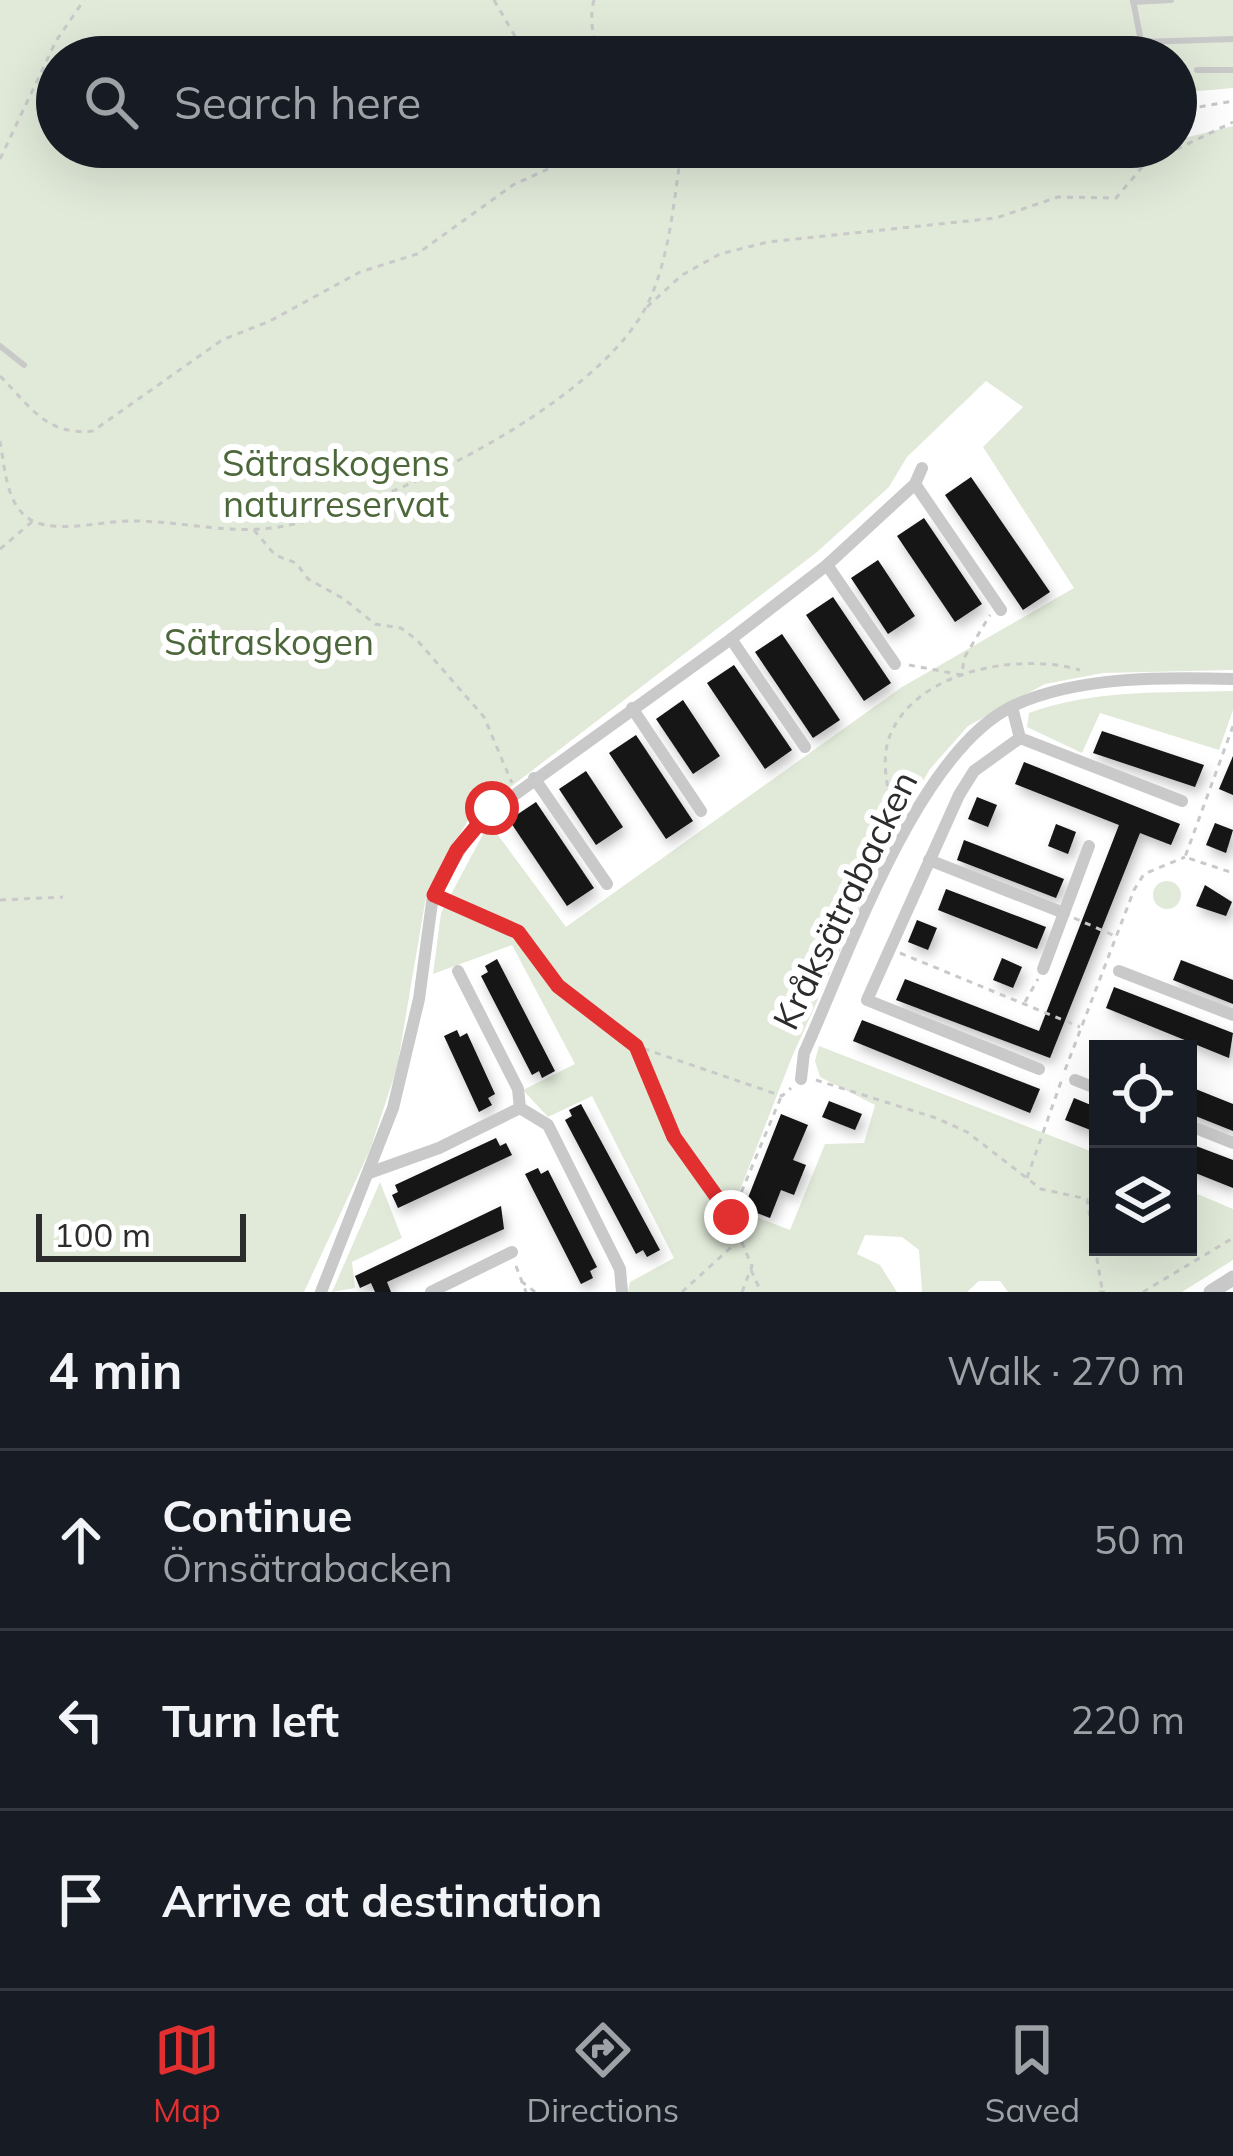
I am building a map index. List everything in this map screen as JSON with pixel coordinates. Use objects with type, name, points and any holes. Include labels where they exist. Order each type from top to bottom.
[{"type":"street","points":[[321,1292],[369,1173],[410,1042],[434,895],[477,822],[827,565],[915,484],[922,468]]},
{"type":"street","points":[[915,484],[1001,610]]},
{"type":"street","points":[[827,565],[895,664]]},
{"type":"street","points":[[731,639],[805,747]]},
{"type":"street","name":"Kråksätrabacken","points":[[801,1079],[804,1053],[907,830],[954,752],[1012,706],[1091,686],[1233,679]]},
{"type":"street","points":[[1012,706],[1020,738],[1182,801]]},
{"type":"street","points":[[632,709],[701,811]]},
{"type":"street","name":"Kråksätrabacken","points":[[1020,738],[974,771],[886,948],[867,1000],[1039,1069]]},
{"type":"street","points":[[533,778],[607,884]]},
{"type":"street","points":[[1043,969],[1089,846]]},
{"type":"street","name":"Kråksätrabacken","points":[[929,860],[1064,913]]},
{"type":"street","points":[[458,971],[518,1089],[520,1108]]},
{"type":"street","points":[[1119,971],[1233,1015]]},
{"type":"street","points":[[1075,1080],[1089,1085]]},
{"type":"street","points":[[369,1173],[439,1148],[520,1108]]},
{"type":"street","points":[[520,1108],[548,1125],[620,1269],[622,1292]]},
{"type":"street","points":[[1197,1129],[1233,1143]]},
{"type":"street","points":[[431,1292],[512,1252]]},
{"type":"street","points":[[1211,1292],[1233,1278]]},
{"type":"lane","points":[[1140,36],[1133,1],[1171,0]]},
{"type":"lane","points":[[1197,41],[1233,39]]},
{"type":"lane","points":[[1197,70],[1233,70]]},
{"type":"lane","points":[[0,346],[24,364]]},
{"type":"path","points":[[59,36],[84,0]]},
{"type":"path","points":[[494,0],[515,36]]},
{"type":"path","points":[[594,0],[590,14],[595,36]]},
{"type":"path","points":[[0,160],[36,84]]},
{"type":"path","points":[[1197,107],[1233,101]]},
{"type":"path","points":[[1197,139],[1233,122]]},
{"type":"path","points":[[0,376],[50,426],[69,434],[93,431],[222,340],[270,321],[361,272],[417,254],[513,185],[550,168]]},
{"type":"path","points":[[646,308],[678,168]]},
{"type":"path","points":[[0,441],[14,505],[33,521],[252,529],[330,514],[462,461],[577,382],[682,275],[720,254],[768,242],[996,218],[1058,197],[1116,198],[1141,168]]},
{"type":"path","points":[[0,548],[33,521]]},
{"type":"path","points":[[252,529],[274,555],[296,563],[308,579],[344,598],[374,624],[401,628],[417,640],[484,717],[517,790]]},
{"type":"path","points":[[907,830],[898,824],[890,792],[889,739],[920,700],[962,675],[978,629],[986,617],[1001,610]]},
{"type":"path","points":[[895,664],[962,675],[1056,666],[1077,669],[1089,676],[1091,686]]},
{"type":"path","points":[[1185,857],[1233,726]]},
{"type":"path","points":[[1026,1179],[1144,874],[1185,857],[1233,873]]},
{"type":"path","points":[[434,895],[518,932],[558,986],[636,1046],[782,1096]]},
{"type":"path","points":[[0,900],[63,897]]},
{"type":"path","points":[[1064,913],[1116,937]]},
{"type":"path","points":[[886,948],[1082,1028]]},
{"type":"path","points":[[1024,1004],[1043,969]]},
{"type":"path","points":[[636,1046],[674,1137],[731,1217],[761,1292]]},
{"type":"path","points":[[731,1217],[782,1096],[801,1079],[824,1080],[967,1132],[1041,1189],[1087,1199],[1100,1291],[1109,1292]]},
{"type":"path","points":[[1143,1292],[1233,1238]]},
{"type":"path","points":[[682,1292],[740,1239]]},
{"type":"path","points":[[512,1252],[526,1292]]},
{"type":"path","points":[[742,1292],[751,1269]]},
{"type":"path","points":[[520,1280],[535,1292]]},
{"type":"green space","name":"Sätraskogen","points":[[0,0],[1233,0],[1233,88],[1197,91],[1197,36],[36,36],[36,168],[1197,168],[1197,135],[1233,126],[1233,670],[1103,673],[1045,684],[968,726],[930,769],[894,831],[792,1057],[733,1208],[790,1230],[825,1144],[864,1143],[875,1105],[820,1077],[815,1061],[819,1046],[1089,1151],[1089,1256],[1197,1256],[1197,1194],[1233,1209],[1233,1260],[1182,1292],[1008,1292],[1000,1281],[979,1281],[967,1292],[922,1292],[919,1250],[902,1237],[865,1235],[857,1254],[880,1265],[897,1292],[628,1292],[630,1282],[674,1258],[592,1096],[548,1117],[523,1090],[575,1064],[512,945],[433,974],[441,913],[489,823],[566,927],[902,687],[1074,588],[983,447],[1023,407],[986,381],[907,457],[889,487],[817,552],[469,819],[427,891],[397,1068],[370,1150],[304,1292],[0,1292]]},
{"type":"green space","points":[[1233,691],[1233,710],[1219,750],[1100,713],[1082,753],[1027,727],[1029,713],[1079,700]]},
{"type":"green space","points":[[1167,881],[1177,885],[1181,895],[1177,905],[1167,909],[1157,905],[1153,895],[1157,885]]},
{"type":"green space","points":[[380,1182],[402,1238],[352,1262],[355,1288],[332,1292]]},
{"type":"building","points":[[971,477],[1050,592],[1023,610],[945,495]]},
{"type":"building","points":[[924,518],[982,604],[955,622],[897,536]]},
{"type":"building","points":[[878,560],[915,616],[888,634],[851,578]]},
{"type":"building","points":[[833,597],[891,683],[864,701],[806,615]]},
{"type":"building","points":[[782,634],[840,720],[813,738],[755,652]]},
{"type":"building","points":[[734,665],[792,750],[765,769],[707,683]]},
{"type":"building","points":[[683,700],[720,756],[693,774],[656,719]]},
{"type":"building","points":[[1102,731],[1204,765],[1195,787],[1093,753]]},
{"type":"building","points":[[636,735],[693,821],[666,839],[609,753]]},
{"type":"building","points":[[1233,756],[1233,795],[1219,789]]},
{"type":"building","points":[[1024,762],[1180,824],[1171,845],[1140,833],[1050,1058],[896,1000],[905,979],[1039,1031],[1119,825],[1015,784]]},
{"type":"building","points":[[586,771],[623,827],[596,845],[559,789]]},
{"type":"building","points":[[977,797],[997,805],[988,827],[968,819]]},
{"type":"building","points":[[536,802],[594,888],[567,906],[509,820]]},
{"type":"building","points":[[1215,823],[1233,830],[1226,853],[1206,845]]},
{"type":"building","points":[[1056,824],[1076,832],[1068,854],[1048,846]]},
{"type":"building","points":[[964,840],[1064,879],[1056,898],[957,860]]},
{"type":"building","points":[[1205,885],[1232,902],[1226,916],[1196,906]]},
{"type":"building","points":[[946,889],[1046,927],[1037,949],[938,910]]},
{"type":"building","points":[[917,920],[937,928],[928,950],[908,942]]},
{"type":"building","points":[[1002,958],[1022,967],[1013,988],[993,980]]},
{"type":"building","points":[[497,959],[555,1071],[542,1078],[539,1071],[532,1075],[481,976],[488,972],[485,966]]},
{"type":"building","points":[[1181,960],[1233,980],[1233,1004],[1173,980]]},
{"type":"building","points":[[1114,987],[1233,1033],[1229,1058],[1197,1045],[1197,1040],[1185,1040],[1106,1008]]},
{"type":"building","points":[[862,1020],[1040,1089],[1030,1113],[853,1041]]},
{"type":"building","points":[[457,1030],[460,1037],[467,1033],[495,1094],[488,1098],[492,1105],[479,1112],[444,1036]]},
{"type":"building","points":[[1197,1090],[1233,1104],[1233,1131],[1197,1117]]},
{"type":"building","points":[[1074,1098],[1089,1104],[1089,1129],[1065,1120]]},
{"type":"building","points":[[829,1101],[862,1114],[855,1130],[822,1117]]},
{"type":"building","points":[[581,1104],[660,1250],[647,1257],[643,1250],[636,1254],[565,1120],[572,1116],[569,1110]]},
{"type":"building","points":[[781,1114],[808,1125],[793,1160],[806,1165],[794,1195],[781,1190],[770,1218],[744,1208]]},
{"type":"building","points":[[496,1138],[500,1146],[506,1143],[512,1155],[398,1208],[392,1195],[398,1192],[395,1185]]},
{"type":"building","points":[[1197,1146],[1233,1160],[1233,1188],[1197,1174]]},
{"type":"building","points":[[538,1168],[541,1174],[548,1170],[597,1267],[590,1271],[593,1278],[581,1284],[525,1174]]},
{"type":"building","points":[[501,1206],[504,1229],[387,1282],[391,1292],[375,1292],[371,1283],[360,1288],[355,1276]]},
{"type":"route","points":[[492,808],[457,850],[434,895],[518,932],[558,986],[636,1046],[674,1137],[731,1217]]},
{"type":"park label","name":"Sätraskogens naturreservat","points":[[336,484]]}]
